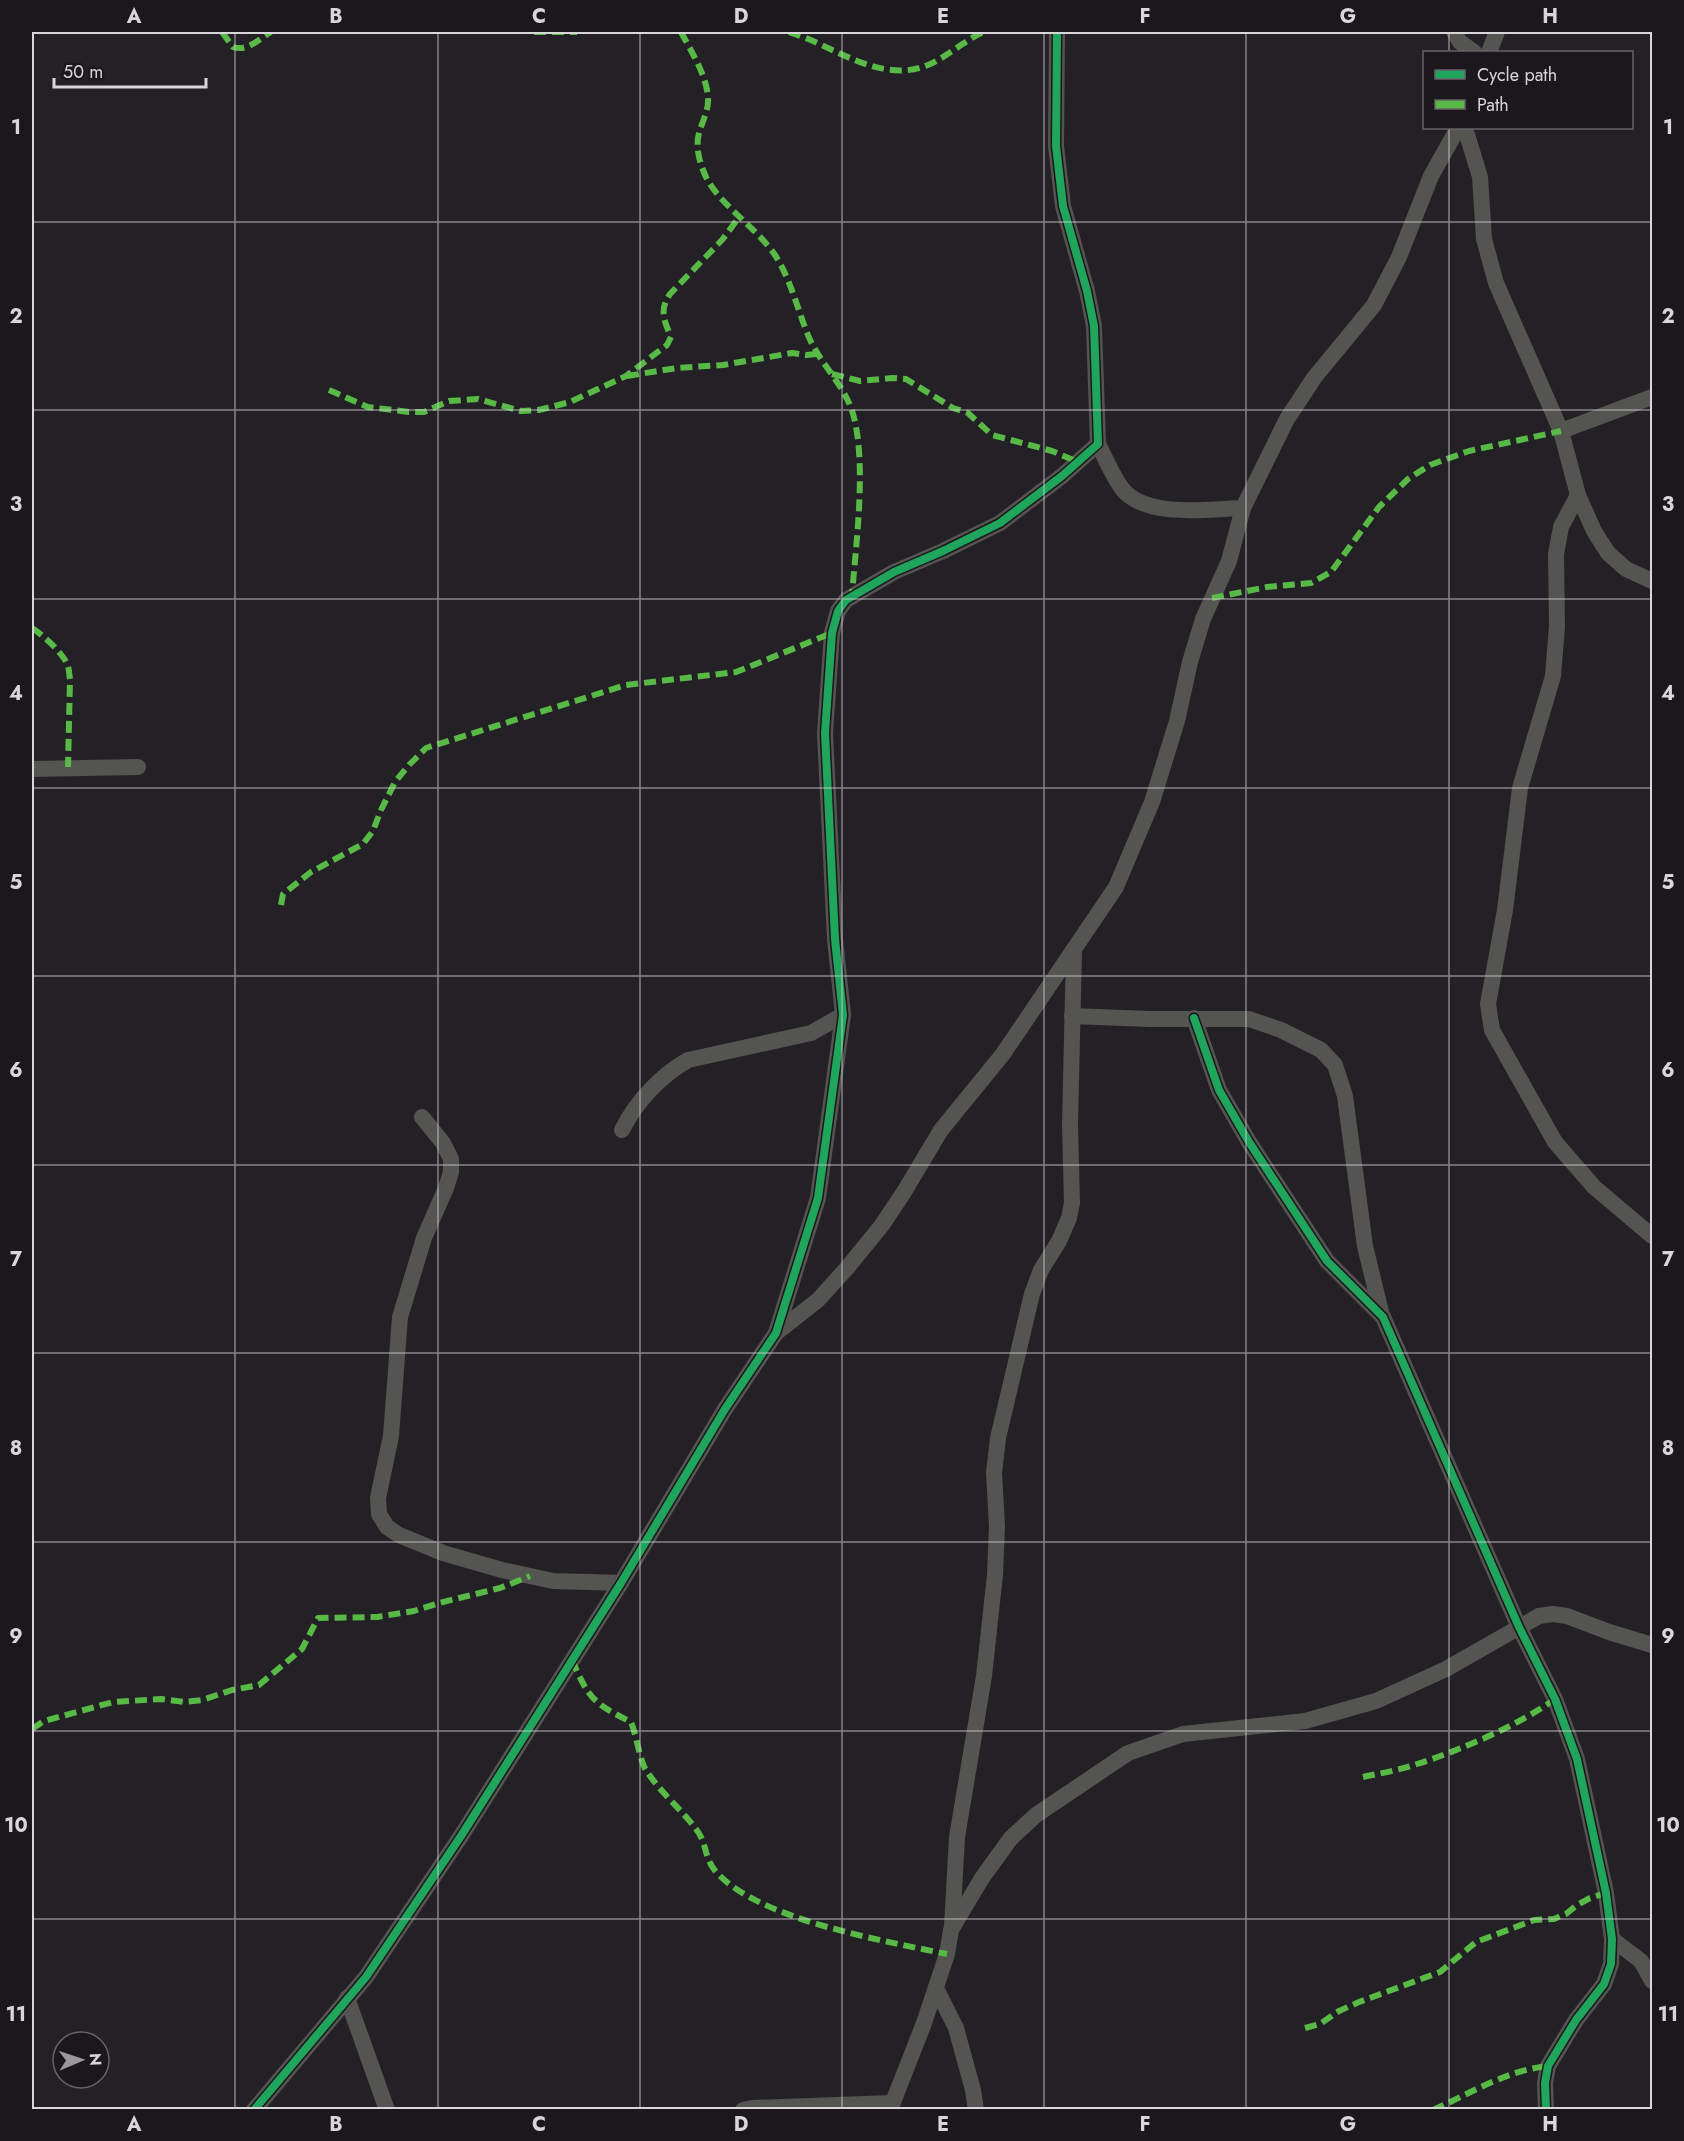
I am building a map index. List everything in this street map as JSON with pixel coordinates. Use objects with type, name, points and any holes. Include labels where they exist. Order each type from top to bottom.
[{"type":"street","points":[[1057,32],[1056,146],[1063,206],[1087,291],[1094,326],[1098,444],[1124,491],[1136,501],[1151,507],[1181,509],[1243,508]]},
{"type":"street","points":[[1454,32],[1460,42],[1473,51]]},
{"type":"street","points":[[1489,51],[1497,32]]},
{"type":"street","points":[[776,1333],[818,1300],[882,1225],[941,1130],[1003,1054],[1116,887],[1152,802],[1177,721],[1190,662],[1203,619],[1229,561],[1243,508],[1287,419],[1314,378],[1374,304],[1399,257],[1431,176],[1457,129]]},
{"type":"street","points":[[1466,129],[1480,177],[1484,239],[1496,283],[1561,431],[1578,495],[1594,531],[1608,553],[1626,569],[1653,581]]},
{"type":"street","points":[[1561,431],[1653,397]]},
{"type":"street","points":[[254,2109],[366,1977],[461,1836],[621,1583],[725,1409],[776,1333],[818,1198],[843,1015],[835,939],[825,733],[832,633],[838,611],[846,600],[894,572],[1000,523],[1062,476],[1098,444]]},
{"type":"street","points":[[1578,495],[1561,527],[1556,554],[1557,626],[1553,676],[1520,788],[1506,910],[1488,1004],[1492,1030],[1555,1142],[1594,1187],[1653,1236]]},
{"type":"street","points":[[32,768],[138,767]]},
{"type":"street","points":[[743,2109],[891,2106],[936,1988],[951,1930],[957,1837],[984,1676],[995,1575],[997,1526],[994,1473],[998,1438],[1032,1294],[1041,1270],[1066,1226],[1072,1203],[1070,1125],[1074,951]]},
{"type":"street","points":[[622,1130],[631,1112],[661,1079],[688,1060],[811,1034],[843,1015]]},
{"type":"street","points":[[1072,1016],[1249,1019],[1281,1030],[1320,1050],[1335,1065],[1345,1096],[1365,1245],[1383,1317],[1519,1627],[1555,1699],[1577,1759],[1606,1893],[1612,1939],[1611,1964],[1604,1984],[1576,2020],[1548,2066],[1545,2083],[1546,2109]]},
{"type":"street","points":[[1194,1018],[1219,1090],[1249,1142],[1327,1261],[1383,1317]]},
{"type":"street","points":[[422,1117],[452,1159],[451,1172],[424,1238],[400,1317],[391,1436],[378,1498],[379,1514],[387,1527],[399,1535],[443,1553],[492,1567],[553,1581],[621,1583]]},
{"type":"street","points":[[951,1930],[982,1878],[1011,1838],[1036,1815],[1128,1753],[1183,1734],[1305,1721],[1376,1701],[1446,1669],[1539,1616],[1553,1614],[1567,1616],[1653,1645]]},
{"type":"street","points":[[1612,1939],[1641,1961],[1653,1981]]},
{"type":"street","points":[[936,1988],[957,2028],[976,2109]]},
{"type":"street","points":[[347,1998],[387,2109]]},
{"type":"marked path","points":[[222,32],[233,47],[238,48],[253,44],[271,32]]},
{"type":"marked path","points":[[534,32],[577,32]]},
{"type":"marked path","points":[[681,32],[698,64],[707,90],[707,107],[698,144],[700,161],[706,177],[720,197],[775,255],[790,284],[813,345],[844,393],[853,414],[857,434],[860,479],[852,595]]},
{"type":"marked path","points":[[789,32],[857,61],[892,70],[910,70],[928,65],[983,32]]},
{"type":"marked path","points":[[329,390],[368,407],[409,412],[424,412],[449,401],[478,399],[521,411],[539,410],[570,402],[626,376],[667,345],[671,337],[666,325],[664,310],[670,294],[722,240],[740,216]]},
{"type":"marked path","points":[[627,376],[677,368],[723,365],[792,353],[817,354]]},
{"type":"marked path","points":[[832,374],[860,381],[906,379],[953,408],[968,413],[992,435],[1052,451],[1078,462]]},
{"type":"marked path","points":[[1212,598],[1267,587],[1311,583],[1331,572],[1379,507],[1408,479],[1430,465],[1469,451],[1561,431]]},
{"type":"marked path","points":[[32,628],[54,647],[68,667],[70,679],[68,767]]},
{"type":"marked path","points":[[281,905],[283,894],[311,872],[363,844],[373,831],[395,782],[426,748],[626,685],[736,672],[832,633]]},
{"type":"marked path","points":[[32,1729],[44,1721],[113,1702],[161,1699],[185,1702],[202,1700],[232,1690],[259,1685],[302,1649],[318,1618],[377,1617],[414,1611],[500,1588],[530,1576]]},
{"type":"marked path","points":[[572,1660],[594,1699],[608,1710],[631,1722],[646,1770],[696,1829],[717,1873],[737,1889],[763,1904],[792,1916],[858,1935],[947,1954]]},
{"type":"marked path","points":[[1363,1777],[1411,1766],[1470,1744],[1524,1719],[1555,1699]]},
{"type":"marked path","points":[[1305,2028],[1320,2024],[1339,2011],[1359,2002],[1440,1972],[1476,1942],[1534,1920],[1554,1919],[1590,1898],[1606,1893]]},
{"type":"marked path","points":[[1433,2110],[1503,2077],[1548,2066]]},
{"type":"cycle path","points":[[254,2110],[366,1977],[461,1836],[621,1583],[725,1409],[776,1333],[818,1198],[843,1015],[835,939],[825,733],[832,633],[838,611],[846,600],[894,572],[1000,523],[1062,476],[1098,444],[1094,326],[1087,291],[1063,206],[1056,146],[1057,32]]},
{"type":"cycle path","points":[[1194,1018],[1219,1090],[1249,1142],[1327,1261],[1383,1317],[1519,1627],[1555,1699],[1577,1759],[1606,1893],[1612,1939],[1611,1964],[1604,1984],[1576,2020],[1548,2066],[1545,2083],[1546,2110]]}]
